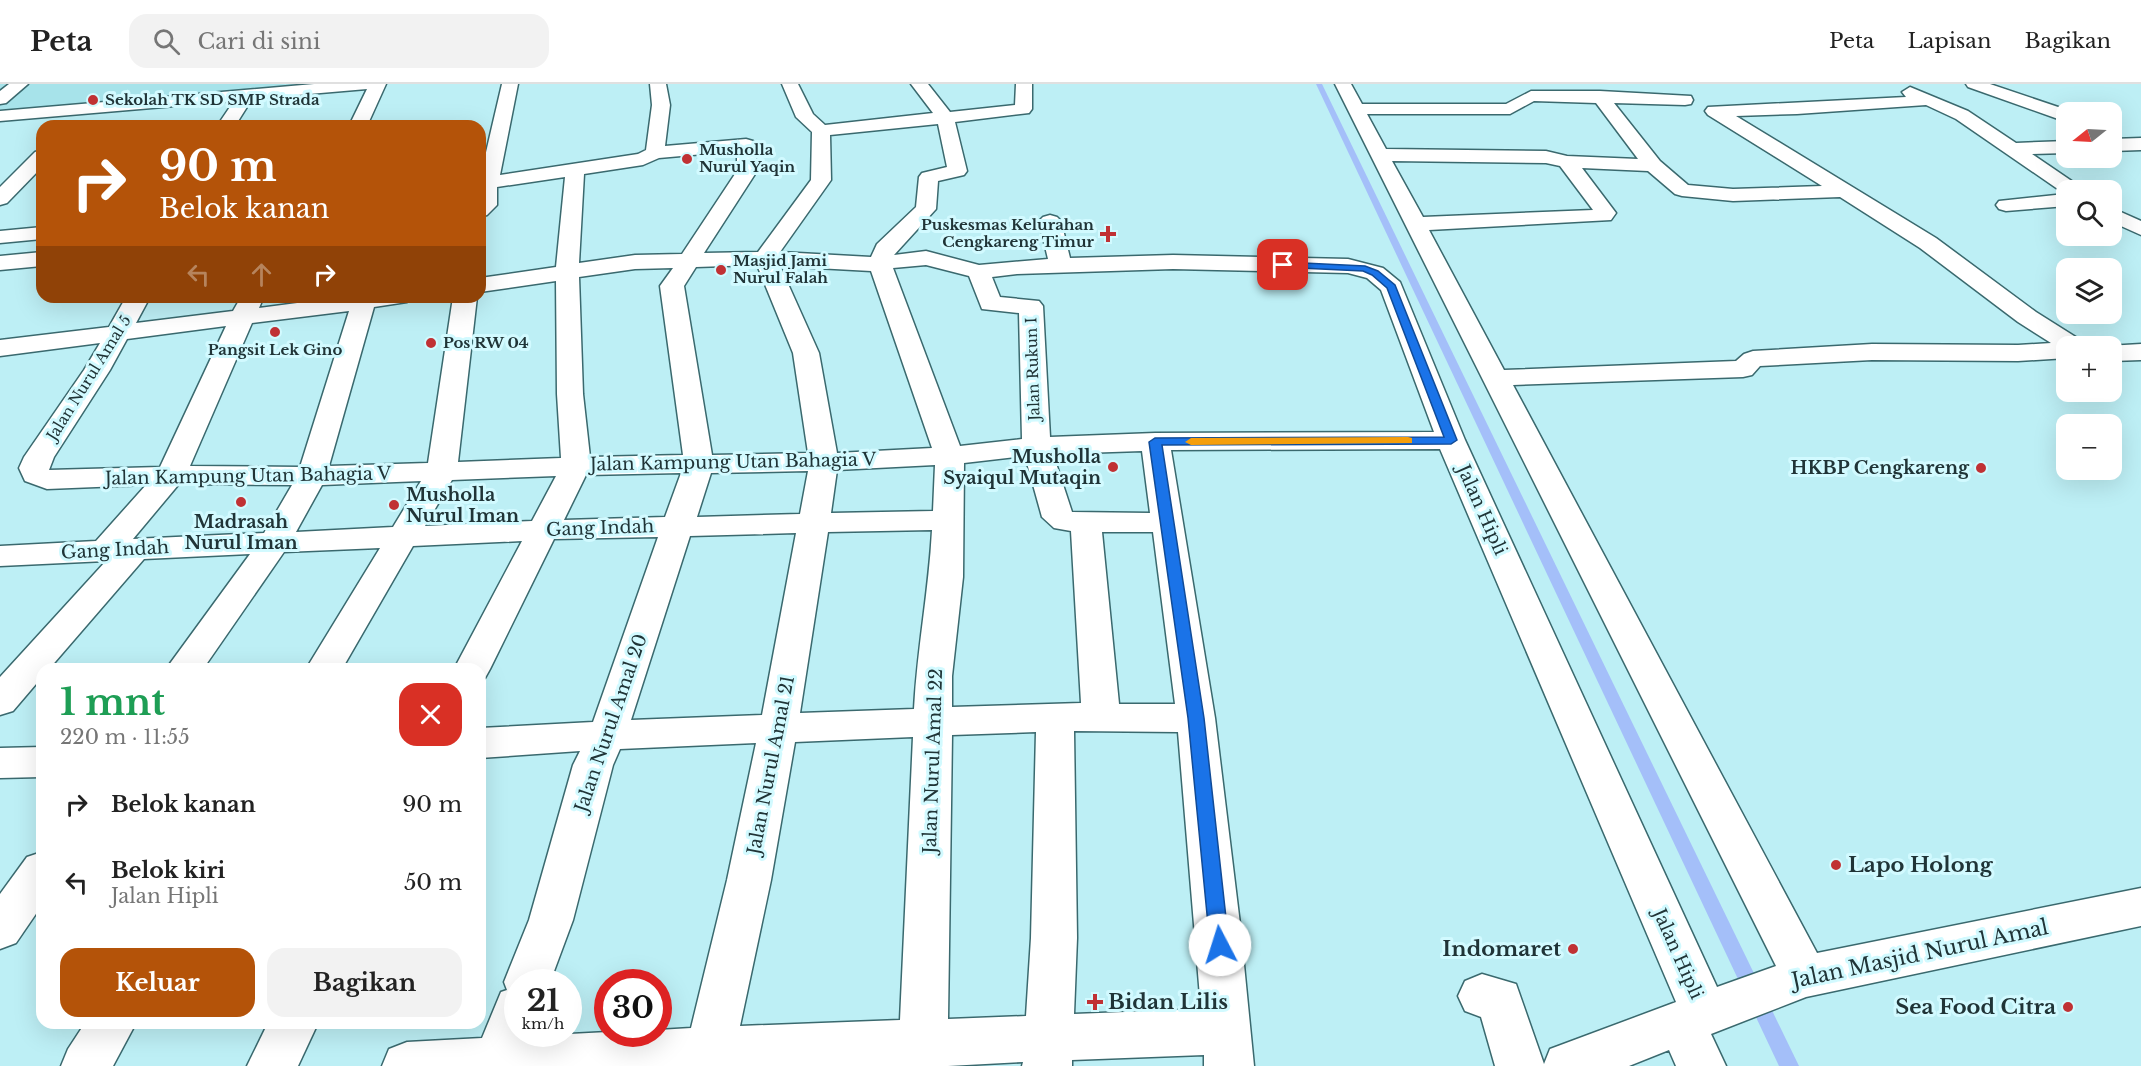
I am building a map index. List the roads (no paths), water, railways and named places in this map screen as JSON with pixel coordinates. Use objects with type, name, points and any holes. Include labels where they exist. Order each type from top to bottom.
[{"type":"street","points":[[0,99],[20,84]]},
{"type":"street","points":[[0,116],[372,84]]},
{"type":"street","points":[[361,120],[378,84]]},
{"type":"street","points":[[486,206],[486,185],[510,84]]},
{"type":"street","points":[[655,153],[661,105],[658,84]]},
{"type":"street","points":[[790,84],[805,117],[821,130],[1023,110],[1024,84]]},
{"type":"street","points":[[919,84],[945,117],[957,171],[929,177],[926,210],[885,249],[880,262],[906,342],[949,456]]},
{"type":"street","points":[[1342,84],[1495,378],[1798,979]]},
{"type":"street","points":[[1671,84],[1689,104],[1716,111],[1797,109],[1930,100]]},
{"type":"street","points":[[1888,84],[1930,100],[1962,116],[2058,180]]},
{"type":"street","points":[[1974,84],[2056,112]]},
{"type":"street","points":[[230,120],[246,96]]},
{"type":"street","points":[[1356,109],[1514,114],[1531,96],[1685,100]]},
{"type":"street","points":[[1600,96],[1653,165],[1682,190],[1732,195],[1841,190]]},
{"type":"street","points":[[77,120],[88,109]]},
{"type":"street","points":[[1716,111],[1928,243],[2027,317],[2057,336]]},
{"type":"street","points":[[765,258],[821,180],[821,130]]},
{"type":"street","points":[[1532,138],[1546,157]]},
{"type":"street","points":[[2122,145],[2141,144]]},
{"type":"street","points":[[486,185],[575,168],[643,159],[655,153],[746,146],[747,171],[672,286],[699,464]]},
{"type":"street","points":[[2013,149],[2056,147]]},
{"type":"street","points":[[1380,155],[1546,157],[1567,162],[1653,165]]},
{"type":"street","points":[[0,199],[36,162]]},
{"type":"street","points":[[1416,224],[1604,216],[1606,213],[1567,162]]},
{"type":"street","points":[[475,663],[576,466],[570,394],[567,273],[575,168]]},
{"type":"street","points":[[2006,205],[2056,201]]},
{"type":"street","points":[[2122,214],[2141,215]]},
{"type":"street","points":[[2122,219],[2141,229]]},
{"type":"street","points":[[486,284],[635,262],[765,258],[880,262],[926,258],[979,272],[1061,265],[1050,221]]},
{"type":"street","points":[[0,237],[36,234]]},
{"type":"street","name":"Jalan Nurul Amal 21","points":[[708,1058],[749,880],[778,729],[824,462],[806,352],[765,258]]},
{"type":"street","points":[[0,264],[36,261]]},
{"type":"street","name":"Jalan Hipli","points":[[1061,265],[1173,262],[1348,266],[1375,273],[1392,287],[1451,440],[1702,1016],[1701,1066]]},
{"type":"street","name":"Jalan Rukun I","points":[[979,272],[990,304],[1030,306],[1036,446]]},
{"type":"street","name":"Jalan Nurul Amal 5","points":[[39,457],[97,370],[135,303]]},
{"type":"street","points":[[0,348],[118,333],[247,307],[314,303]]},
{"type":"street","points":[[188,663],[275,542],[312,476],[363,303]]},
{"type":"street","points":[[328,663],[442,471],[464,303]]},
{"type":"street","points":[[0,701],[121,549],[171,475],[247,307]]},
{"type":"street","points":[[1495,378],[1746,369],[1753,359],[1872,352],[2007,353],[2056,351]]},
{"type":"street","points":[[2122,353],[2141,352]]},
{"type":"street","name":"Jalan Kampung Utan Bahagia V","points":[[39,457],[34,468],[35,475],[47,480],[171,475],[312,476],[576,466],[824,462],[949,456],[1036,446],[1155,442],[1451,440]]},
{"type":"street","points":[[407,1066],[1227,1048],[1218,924],[1196,718],[1155,442]]},
{"type":"street","points":[[1036,446],[1058,518],[1086,523],[1167,522]]},
{"type":"street","name":"Jalan Nurul Amal 22","points":[[924,1054],[934,676],[946,578],[949,456]]},
{"type":"street","name":"Jalan Nurul Amal 20","points":[[532,969],[551,920],[593,765],[607,735],[699,464]]},
{"type":"street","name":"Gang Indah","points":[[0,556],[543,530],[949,520]]},
{"type":"street","points":[[1086,523],[1101,717]]},
{"type":"street","points":[[486,743],[607,735],[1055,717],[1196,718]]},
{"type":"street","points":[[1048,1052],[1054,938],[1055,717]]},
{"type":"street","points":[[0,763],[36,762]]},
{"type":"street","points":[[0,929],[36,878]]},
{"type":"street","name":"Jalan Masjid Nurul Amal","points":[[1568,1066],[1798,979],[2141,907]]},
{"type":"street","points":[[1482,996],[1499,999],[1520,1066]]},
{"type":"street","points":[[86,1066],[108,1029]]},
{"type":"street","points":[[272,1066],[291,1029]]},
{"type":"street","points":[[496,1064],[504,1044]]},
{"type":"waterway","points":[[1319,84],[1789,1066]]},
{"type":"place","name":"Sekolah TK SD SMP Strada","points":[[93,100]]},
{"type":"place","name":"Musholla Nurul Yaqin","points":[[687,159]]},
{"type":"place","name":"Puskesmas Kelurahan Cengkareng Timur","points":[[1108,234]]},
{"type":"place","name":"Masjid Jami Nurul Falah","points":[[721,270]]},
{"type":"place","name":"Pangsit Lek Gino","points":[[275,332]]},
{"type":"place","name":"Pos RW 04","points":[[431,343]]},
{"type":"place","name":"Musholla Syaiqul Mutaqin","points":[[1113,467]]},
{"type":"place","name":"HKBP Cengkareng","points":[[1981,468]]},
{"type":"place","name":"Madrasah Nurul Iman","points":[[241,502]]},
{"type":"place","name":"Musholla Nurul Iman","points":[[394,505]]},
{"type":"place","name":"Lapo Holong","points":[[1836,865]]},
{"type":"place","name":"Indomaret","points":[[1573,949]]},
{"type":"place","name":"Bidan Lilis","points":[[1095,1002]]},
{"type":"place","name":"Sea Food Citra","points":[[2068,1007]]}]
